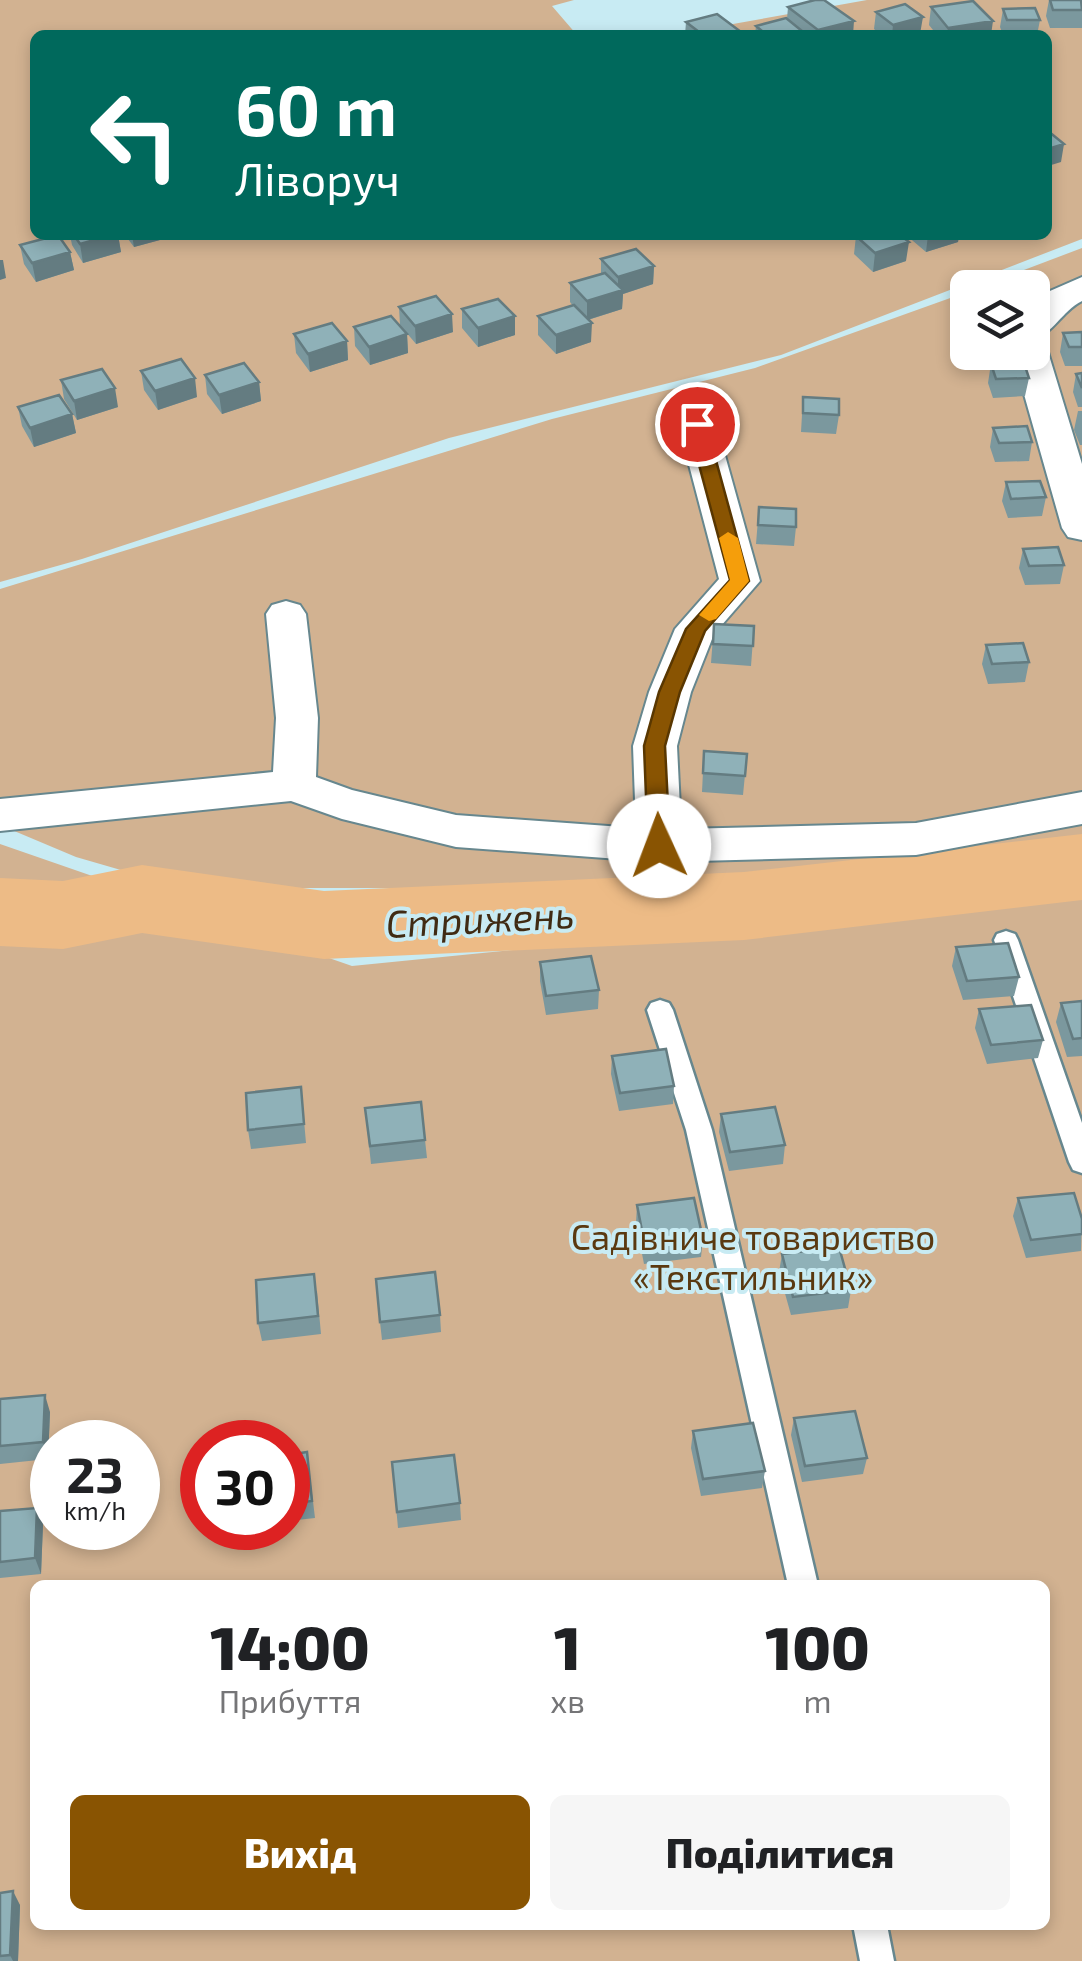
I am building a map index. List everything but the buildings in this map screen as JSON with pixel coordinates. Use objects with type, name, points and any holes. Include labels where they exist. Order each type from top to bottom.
[{"type":"street","points":[[1050,307],[1082,287]]},
{"type":"street","points":[[1032,370],[1082,528]]},
{"type":"street","points":[[659,846],[655,746],[670,692],[696,629],[740,581],[697,424]]},
{"type":"street","points":[[286,614],[297,718],[294,785]]},
{"type":"street","points":[[0,815],[294,785],[342,804],[456,831],[659,846],[916,839],[1082,808]]},
{"type":"lane","points":[[1006,940],[1082,1162]]},
{"type":"lane","points":[[660,1010],[699,1130],[801,1580]]},
{"type":"lane","points":[[871,1930],[877,1961]]},
{"type":"green space","points":[[0,0],[574,0],[552,6],[573,30],[30,30],[30,240],[1052,240],[1052,30],[699,30],[867,0],[1082,0],[1082,239],[1002,270],[950,270],[950,290],[781,355],[449,438],[82,559],[0,582]]},
{"type":"green space","points":[[1082,248],[1082,845],[850,873],[426,888],[183,888],[76,857],[0,825],[0,589],[552,419],[755,368],[950,298],[950,370],[1050,370],[1050,270],[1024,270]]},
{"type":"green space","name":"Садівниче товариство «Текстильник»","points":[[0,844],[352,966],[1082,893],[1082,1961],[0,1961]]},
{"type":"waterway","name":"Стрижень","points":[[0,912],[63,915],[142,899],[324,925],[744,906],[1082,867]]},
{"type":"slow traffic","points":[[709,615],[740,581],[728,538]]},
{"type":"route","points":[[659,846],[655,746],[670,692],[696,629],[740,581],[697,424]]}]
